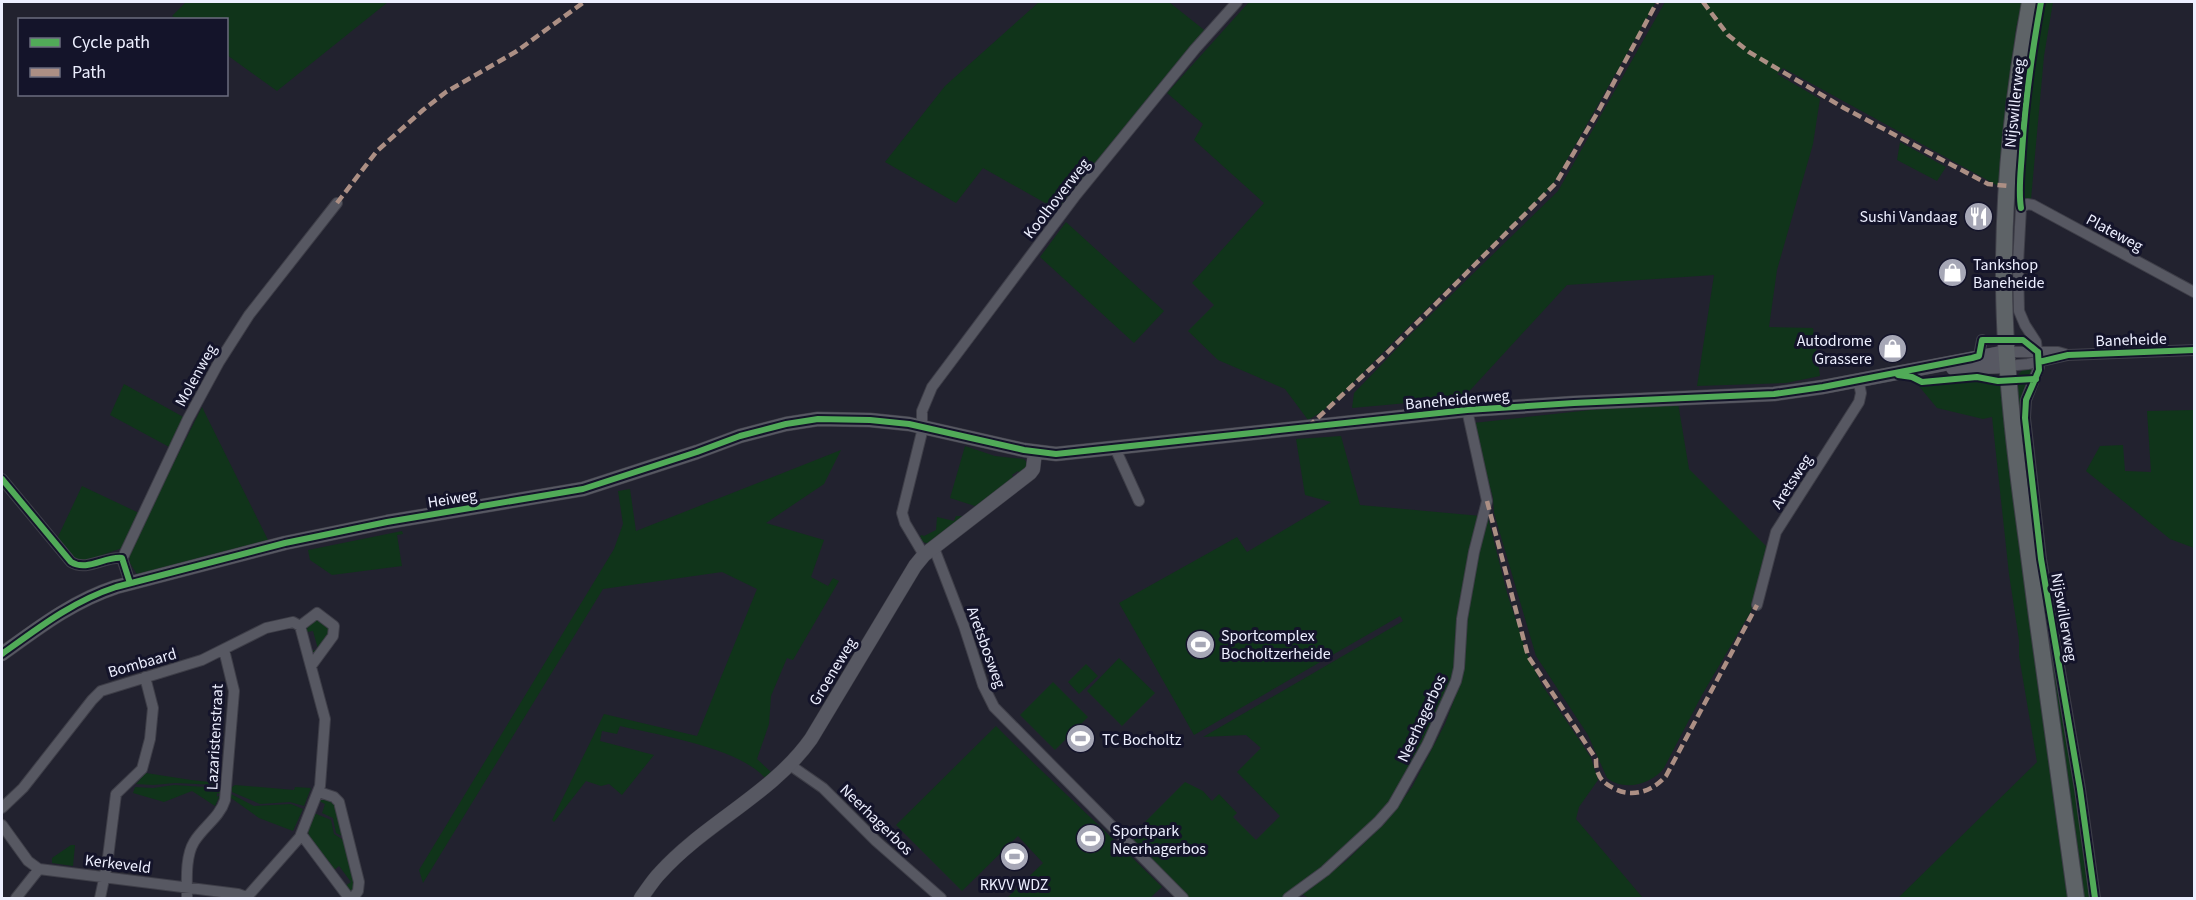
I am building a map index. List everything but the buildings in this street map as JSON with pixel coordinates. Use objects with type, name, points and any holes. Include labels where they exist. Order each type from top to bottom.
[{"type":"main road","name":"Nijswillerweg","points":[[2030,2],[2021,49],[2010,133],[2004,246],[2007,359],[2025,528],[2076,898]]},
{"type":"street","name":"Koolhoverweg","points":[[929,551],[905,523],[902,513],[922,432],[922,411],[926,399],[944,369],[1080,190],[1184,62],[1237,2]]},
{"type":"street","name":"Molenweg","points":[[123,558],[188,419],[219,362],[255,307],[337,202]]},
{"type":"street","name":"Plateweg","points":[[2039,357],[2035,339],[2019,311],[2018,264],[2021,208],[2027,204],[2033,205],[2194,292]]},
{"type":"street","points":[[1979,356],[1982,339]]},
{"type":"street","name":"Baneheide","points":[[2007,359],[2039,357],[2058,352],[2068,355],[2194,350]]},
{"type":"street","name":"Baneheiderweg","points":[[921,426],[1035,452],[1056,453],[1467,410],[1774,394],[1979,356],[2007,359]]},
{"type":"street","name":"Nijswillerweg","points":[[2039,357],[2038,373],[2026,400],[2025,418],[2041,559],[2080,789],[2095,898]]},
{"type":"street","name":"Baneheiderweg","points":[[1924,368],[2007,359]]},
{"type":"street","name":"Aretsweg","points":[[1757,604],[1776,532],[1859,402],[1861,393],[1858,379]]},
{"type":"street","name":"Neerhagerbos","points":[[1288,898],[1318,877],[1378,822],[1393,805],[1427,745],[1456,681],[1462,619],[1474,552],[1487,501],[1467,410]]},
{"type":"street","name":"Heiweg","points":[[2,654],[56,616],[92,595],[296,540],[387,522],[583,489],[740,436],[786,424],[818,419],[852,419],[921,426]]},
{"type":"street","points":[[1115,448],[1139,501]]},
{"type":"street","name":"Groeneweg","points":[[641,898],[658,874],[677,856],[790,765],[811,739],[915,566],[929,551],[1030,473],[1035,452]]},
{"type":"street","points":[[2,479],[71,562],[83,566],[110,558],[123,558],[130,583]]},
{"type":"street","name":"Aretsbosweg","points":[[929,551],[964,626],[983,685],[994,706],[1183,898]]},
{"type":"street","name":"Bombaard","points":[[2,808],[23,788],[96,694],[107,688],[202,660],[267,628],[293,622],[300,626],[317,613],[334,626],[333,636],[311,666]]},
{"type":"street","points":[[248,898],[301,834],[321,782],[326,727],[300,626]]},
{"type":"street","name":"Lazaristenstraat","points":[[187,893],[192,846],[223,806],[225,800],[234,691],[224,650]]},
{"type":"street","points":[[100,898],[108,865],[117,794],[142,769],[150,739],[153,708],[145,677]]},
{"type":"street","name":"Neerhagerbos","points":[[790,765],[823,788],[876,841],[941,898]]},
{"type":"street","points":[[301,834],[351,898],[358,891],[359,882],[339,802],[334,797],[318,792]]},
{"type":"street","points":[[2,825],[28,861],[39,869],[16,898]]},
{"type":"street","name":"Kerkeveld","points":[[39,869],[104,876],[187,893],[248,898]]},
{"type":"green space","points":[[186,2],[388,2],[277,91],[228,56],[228,18],[175,18],[172,16]]},
{"type":"green space","points":[[1039,2],[1169,2],[1208,33],[1061,212],[983,168],[956,203],[885,162],[945,86]]},
{"type":"green space","points":[[1249,2],[1656,2],[1552,186],[1339,397],[1308,420],[1285,389],[1218,360],[1188,331],[1214,305],[1192,283],[1264,203],[1194,140],[1203,124],[1167,93]]},
{"type":"green space","points":[[1665,2],[2023,2],[2016,28],[2000,187],[1783,68],[1777,74],[1820,99],[1813,144],[1777,270],[1769,327],[1813,328],[1820,376],[1786,383],[1697,386],[1714,275],[1567,285],[1463,398],[1352,408],[1354,393],[1410,335],[1558,191]]},
{"type":"green space","points":[[2034,2],[2053,2],[2044,56],[2031,199],[2024,199],[2013,196],[2016,129]]},
{"type":"green space","points":[[1900,142],[1946,167],[1937,181],[1897,160]]},
{"type":"green space","points":[[1066,222],[1164,311],[1134,343],[1040,257]]},
{"type":"green space","points":[[2030,367],[2035,372],[2022,403],[2093,898],[2083,898],[2038,587],[2015,383],[2020,372]]},
{"type":"green space","points":[[1983,380],[2001,383],[2071,898],[1898,898],[2037,762],[2019,656],[1992,417],[1983,419],[1937,408],[1918,385]]},
{"type":"green space","points":[[124,384],[187,419],[171,448],[110,415]]},
{"type":"green space","points":[[1678,403],[1689,469],[1767,547],[1751,611],[1702,695],[1664,768],[1659,774],[1645,782],[1621,785],[1607,778],[1588,735],[1536,656],[1494,513],[1493,498],[1473,423],[1627,406]]},
{"type":"green space","points":[[202,407],[269,542],[138,576],[130,563],[130,555]]},
{"type":"green space","points":[[2194,410],[2194,548],[2170,539],[2086,471],[2100,446],[2123,445],[2125,471],[2151,472],[2147,411]]},
{"type":"green space","points":[[1341,436],[1360,505],[1481,516],[1461,596],[1454,680],[1394,800],[1299,888],[1282,898],[1188,898],[1130,837],[1185,782],[1203,791],[1212,801],[1219,794],[1237,813],[1233,817],[1256,840],[1280,816],[1237,772],[1261,748],[1246,735],[1203,737],[1403,621],[1400,616],[1194,735],[1119,603],[1237,537],[1247,552],[1331,502],[1305,495],[1296,439]]},
{"type":"green space","points":[[965,446],[995,456],[1024,459],[1028,469],[1021,475],[1018,471],[1012,475],[1014,478],[978,507],[950,498]]},
{"type":"green space","points":[[841,450],[824,484],[766,523],[824,540],[811,577],[828,586],[833,578],[839,581],[793,660],[787,658],[771,696],[769,724],[757,759],[771,772],[765,778],[737,758],[718,751],[676,738],[620,726],[617,734],[602,731],[600,741],[654,755],[622,795],[609,784],[601,786],[586,781],[554,822],[552,820],[604,714],[697,736],[757,589],[722,572],[603,589],[423,883],[419,870],[614,549],[623,524],[618,491],[630,489],[636,531]]},
{"type":"green space","points":[[82,486],[139,513],[125,547],[79,563],[56,541]]},
{"type":"green space","points":[[956,516],[966,516],[929,544],[923,542],[920,536],[936,530],[937,517],[954,521]]},
{"type":"green space","points":[[1488,518],[1507,593],[1527,654],[1542,685],[1591,758],[1598,780],[1579,807],[1576,819],[1643,898],[1309,898],[1302,894],[1346,861],[1385,823],[1412,787],[1445,724],[1461,681],[1465,657],[1466,601]]},
{"type":"green space","points":[[402,531],[403,534],[397,535],[402,566],[332,575],[310,560],[308,550]]},
{"type":"green space","points":[[319,618],[331,631],[318,649],[313,631],[307,632],[307,629],[310,623]]},
{"type":"green space","points":[[1119,658],[1155,693],[1122,726],[1087,691]]},
{"type":"green space","points":[[1086,664],[1098,676],[1079,694],[1068,682]]},
{"type":"green space","points":[[1053,682],[1088,717],[1055,750],[1020,715]]},
{"type":"green space","points":[[996,726],[1162,887],[1150,898],[1007,898],[1043,863],[1018,836],[962,891],[896,825]]},
{"type":"green space","points":[[146,773],[219,783],[218,785],[136,784]]},
{"type":"green space","points":[[174,785],[221,788],[220,794],[217,793],[217,797],[220,795],[215,806],[192,791],[164,802],[133,793],[135,787],[153,788]]},
{"type":"green space","points":[[235,785],[294,790],[295,787],[311,788],[304,806],[290,802],[260,804],[232,792],[232,787]]},
{"type":"green space","points":[[231,794],[254,806],[291,804],[303,809],[293,831],[259,818],[231,798]]},
{"type":"green space","points":[[322,797],[335,803],[344,837],[336,833],[333,818],[322,813],[325,804],[319,801]]},
{"type":"green space","points":[[314,813],[331,820],[334,834],[345,841],[355,882],[355,888],[351,892],[345,886],[351,882],[339,866],[334,870],[309,836],[308,831]]},
{"type":"green space","points":[[71,845],[75,845],[73,866],[52,863],[52,858]]},
{"type":"marked path","points":[[337,203],[377,151],[423,110],[446,92],[517,51],[584,2]]},
{"type":"marked path","points":[[1308,427],[1385,355],[1556,183],[1599,110],[1657,2]]},
{"type":"marked path","points":[[1703,2],[1728,35],[1749,52],[1844,108],[1988,184],[2008,186]]},
{"type":"marked path","points":[[1487,501],[1528,656],[1596,759],[1597,770],[1601,778],[1609,786],[1622,792],[1642,792],[1655,786],[1666,776],[1757,605]]},
{"type":"cycle path","points":[[2021,208],[2020,180],[2025,114],[2041,2]]},
{"type":"cycle path","points":[[2,654],[71,607],[116,587],[285,543],[387,522],[583,489],[740,436],[786,424],[818,419],[870,420],[909,424],[1024,450],[1056,454],[1467,410],[1774,394],[1823,387],[1972,358],[1979,356],[1982,340],[2023,340],[2038,352]]},
{"type":"cycle path","points":[[2039,362],[2068,355],[2194,350]]},
{"type":"cycle path","points":[[2038,352],[2039,370],[2026,400],[2025,418],[2041,559],[2080,789],[2095,898]]},
{"type":"cycle path","points":[[1898,375],[1912,377],[1922,382],[1977,377],[1998,381],[2036,379]]},
{"type":"cycle path","points":[[2,479],[71,562],[77,565],[90,565],[109,559],[122,558],[130,583]]},
{"type":"place","name":"Sushi Vandaag","points":[[1978,216]]},
{"type":"place","name":"Tankshop Baneheide","points":[[1952,273]]},
{"type":"place","name":"Autodrome Grassere","points":[[1893,349]]},
{"type":"place","name":"Sportcomplex Bocholtzerheide","points":[[1200,644]]},
{"type":"place","name":"TC Bocholtz","points":[[1081,739]]},
{"type":"place","name":"Sportpark Neerhagerbos","points":[[1091,839]]},
{"type":"place","name":"RKVV WDZ","points":[[1014,856]]}]
